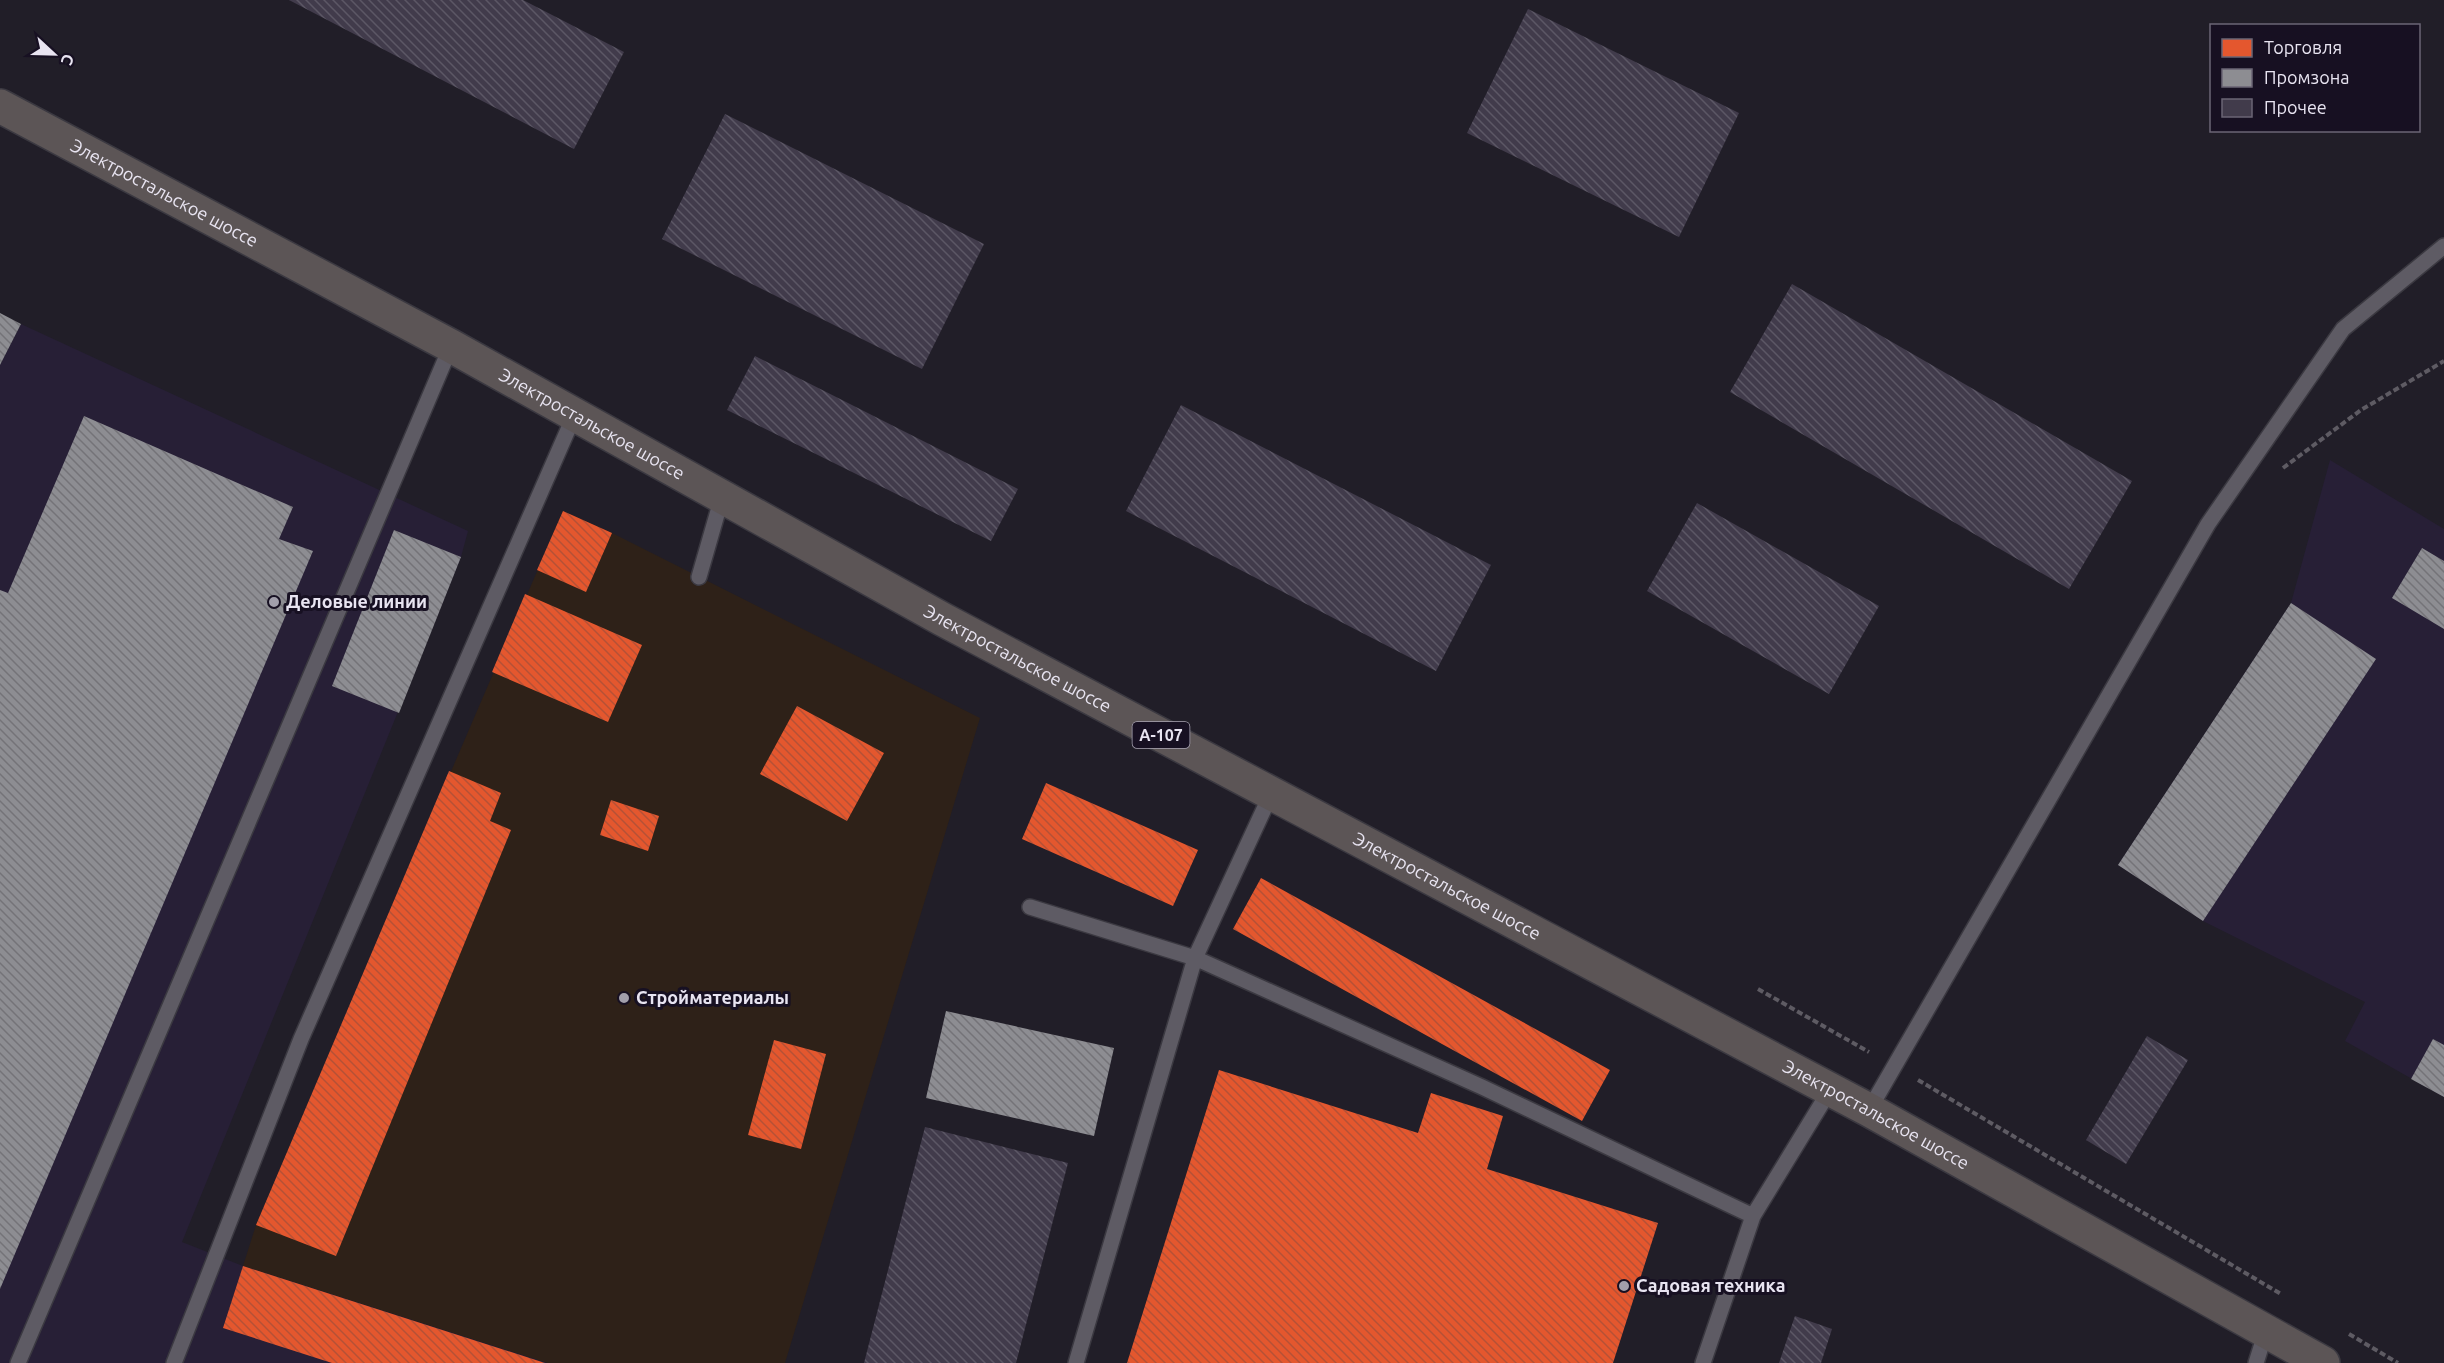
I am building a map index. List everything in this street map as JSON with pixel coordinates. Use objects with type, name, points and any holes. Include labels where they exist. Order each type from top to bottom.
[{"type":"main road","name":"Электростальское шоссе","points":[[0,106],[451,346],[942,619],[1869,1110],[2323,1363]]},
{"type":"lane","points":[[1869,1110],[2208,524],[2343,329],[2444,246]]},
{"type":"lane","points":[[18,1363],[451,346]]},
{"type":"lane","points":[[174,1363],[301,1039],[574,416]]},
{"type":"lane","points":[[699,577],[722,497]]},
{"type":"lane","points":[[1076,1363],[1196,958],[1271,794]]},
{"type":"lane","points":[[1030,907],[1196,958],[1482,1087],[1753,1216]]},
{"type":"lane","points":[[1702,1363],[1753,1216],[1830,1090]]},
{"type":"lane","points":[[2256,1363],[2266,1331]]},
{"type":"path","points":[[2275,474],[2361,410],[2444,361]]},
{"type":"path","points":[[1758,989],[1894,1066],[2286,1297]]},
{"type":"path","points":[[2347,1333],[2398,1363]]},
{"type":"shaded area","points":[[21,324],[468,531],[461,557],[182,1242],[243,1266],[547,1363],[0,1363],[0,365]]},
{"type":"shaded area","points":[[2330,460],[2444,529],[2444,1097],[2345,1041],[2365,1002],[2203,921],[2118,865],[2291,603]]},
{"type":"shaded area","name":"Стройматериалы","points":[[563,511],[612,533],[980,718],[785,1363],[547,1363],[243,1266],[256,1225]]},
{"type":"building: Торговля","points":[[563,511],[612,533],[586,592],[537,570]]},
{"type":"building: Торговля","points":[[525,594],[642,645],[608,722],[492,672]]},
{"type":"building: Торговля","points":[[797,706],[884,753],[847,821],[760,774]]},
{"type":"building: Торговля","points":[[449,771],[501,793],[490,821],[511,830],[336,1256],[256,1225]]},
{"type":"building: Торговля","points":[[1046,783],[1198,850],[1173,906],[1022,839]]},
{"type":"building: Торговля","points":[[611,800],[659,816],[648,851],[600,835]]},
{"type":"building: Торговля","points":[[1261,878],[1610,1070],[1582,1121],[1233,929]]},
{"type":"building: Торговля","points":[[774,1040],[826,1054],[801,1149],[748,1135]]},
{"type":"building: Торговля","points":[[1219,1070],[1418,1133],[1431,1093],[1503,1116],[1487,1169],[1658,1223],[1613,1363],[1127,1363]]},
{"type":"building: Торговля","points":[[243,1266],[545,1363],[332,1363],[223,1328]]},
{"type":"building: Промзона","points":[[0,313],[21,324],[0,365]]},
{"type":"building: Промзона","points":[[84,416],[293,507],[279,539],[313,551],[0,1289],[0,590],[8,593]]},
{"type":"building: Промзона","points":[[394,530],[461,557],[399,713],[332,686]]},
{"type":"building: Промзона","points":[[2422,548],[2444,561],[2444,629],[2392,598]]},
{"type":"building: Промзона","points":[[2291,603],[2376,659],[2203,921],[2118,865]]},
{"type":"building: Промзона","points":[[946,1011],[1114,1048],[1094,1136],[926,1098]]},
{"type":"building: Промзона","points":[[2433,1039],[2444,1045],[2444,1097],[2411,1079]]},
{"type":"building: Прочее","points":[[289,0],[523,0],[624,52],[574,149]]},
{"type":"building: Прочее","points":[[1528,9],[1739,113],[1679,237],[1467,133]]},
{"type":"building: Прочее","points":[[725,114],[984,244],[922,369],[662,239]]},
{"type":"building: Прочее","points":[[1792,284],[2132,481],[2069,589],[1730,392]]},
{"type":"building: Прочее","points":[[755,356],[1018,489],[991,541],[727,410]]},
{"type":"building: Прочее","points":[[1181,405],[1491,565],[1436,671],[1126,511]]},
{"type":"building: Прочее","points":[[1697,503],[1879,606],[1829,694],[1647,591]]},
{"type":"building: Прочее","points":[[2147,1036],[2188,1060],[2126,1164],[2086,1140]]},
{"type":"building: Прочее","points":[[925,1127],[1068,1163],[1016,1363],[864,1363]]},
{"type":"building: Прочее","points":[[1795,1316],[1832,1329],[1821,1363],[1779,1363]]},
{"type":"place","name":"Деловые линии","points":[[274,602]]},
{"type":"place","name":"Стройматериалы","points":[[624,998]]},
{"type":"place","name":"Садовая техника","points":[[1624,1286]]}]
